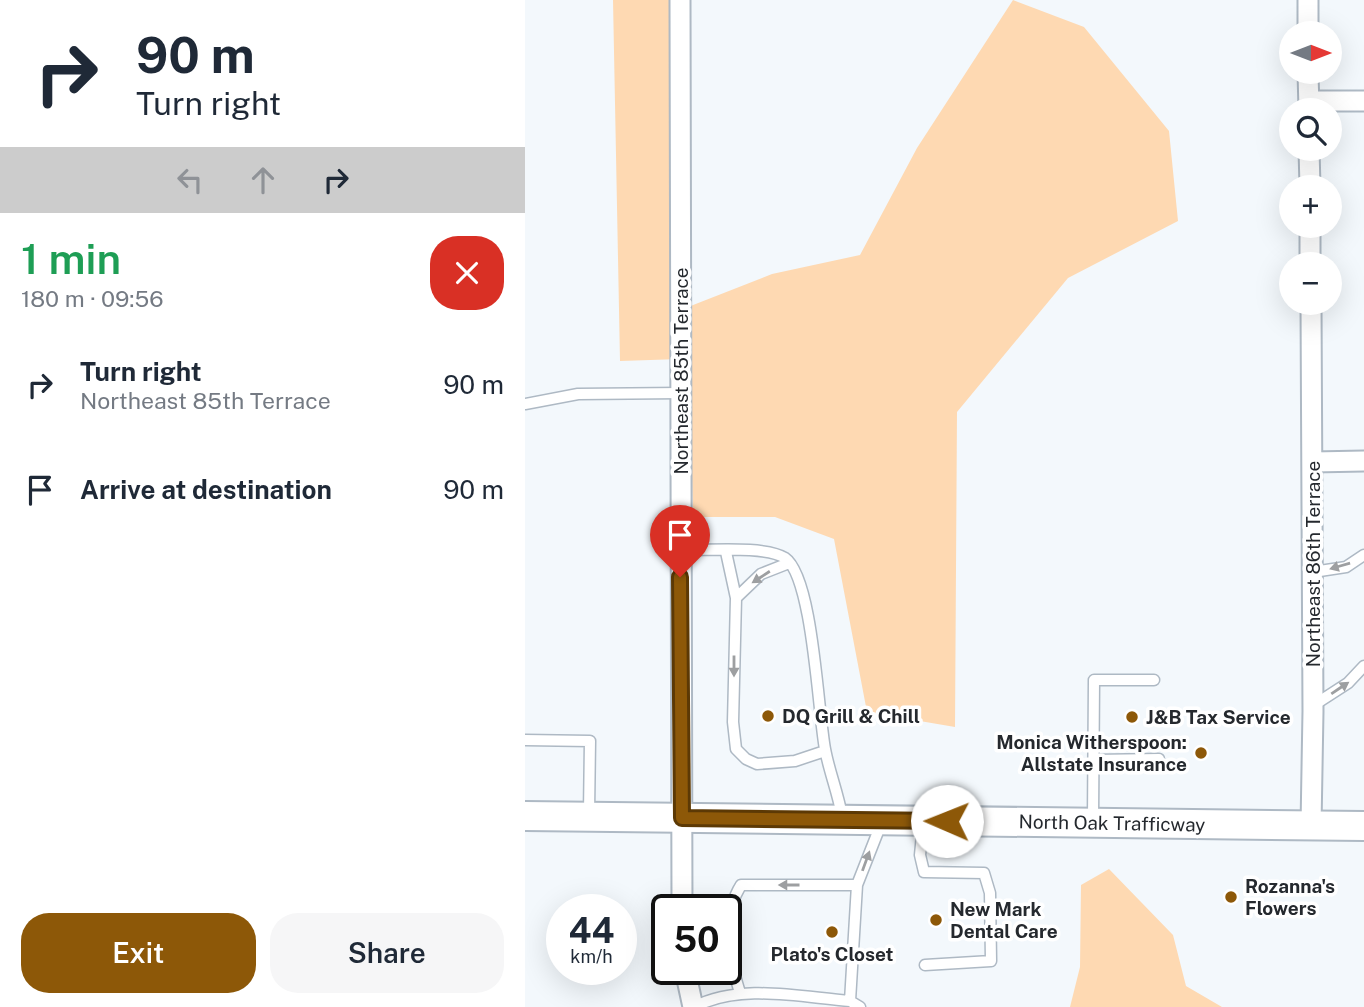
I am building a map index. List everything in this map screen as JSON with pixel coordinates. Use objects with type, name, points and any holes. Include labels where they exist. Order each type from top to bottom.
[{"type":"main road","name":"North Oak Trafficway","points":[[525,816],[1364,826]]},
{"type":"street","name":"Northeast 85th Terrace","points":[[680,0],[682,393],[679,550],[682,894]]},
{"type":"street","points":[[1308,0],[1308,21]]},
{"type":"street","points":[[1342,103],[1364,101]]},
{"type":"street","name":"Northeast 86th Terrace","points":[[1311,315],[1311,826]]},
{"type":"street","points":[[1313,461],[1364,461]]},
{"type":"street","points":[[688,985],[693,1007]]},
{"type":"lane","points":[[525,404],[578,394],[682,393]]},
{"type":"lane","points":[[679,550],[726,552],[755,549],[783,557],[789,563],[807,606],[825,751],[843,820]]},
{"type":"lane","points":[[726,552],[736,597],[733,711],[736,749],[746,759],[757,764],[795,761],[825,751]]},
{"type":"lane","points":[[1313,572],[1346,567],[1364,555]]},
{"type":"lane","points":[[736,597],[761,575],[789,563]]},
{"type":"lane","points":[[1313,705],[1348,683],[1364,666]]},
{"type":"lane","points":[[1093,823],[1094,680],[1154,680]]},
{"type":"lane","points":[[525,740],[590,741],[589,817]]},
{"type":"lane","points":[[1094,760],[1159,759]]},
{"type":"lane","points":[[850,1001],[857,884],[883,820]]},
{"type":"lane","points":[[923,821],[920,855],[925,872],[984,873],[990,893],[991,961],[925,965]]},
{"type":"lane","points":[[740,993],[731,966],[730,902],[741,885],[857,884]]},
{"type":"lane","points":[[693,1007],[712,998],[740,993],[850,1001],[860,1007]]},
{"type":"shaded area","points":[[613,0],[679,0],[681,359],[620,361]]},
{"type":"shaded area","points":[[1013,0],[1084,27],[1169,131],[1178,221],[1068,278],[957,412],[955,727],[867,712],[834,539],[775,517],[693,517],[688,307],[772,274],[860,255],[917,148]]},
{"type":"shaded area","points":[[1109,869],[1173,935],[1186,986],[1222,1007],[1070,1007],[1080,967],[1081,885]]},
{"type":"place","name":"DQ Grill & Chill","points":[[768,716]]},
{"type":"place","name":"J&B Tax Service","points":[[1132,717]]},
{"type":"place","name":"Monica Witherspoon: Allstate Insurance","points":[[1201,753]]},
{"type":"place","name":"Rozanna's Flowers","points":[[1231,897]]},
{"type":"place","name":"New Mark Dental Care","points":[[936,920]]},
{"type":"place","name":"Plato's Closet","points":[[832,932]]},
{"type":"route","points":[[680,577],[682,818],[947,821]]}]
